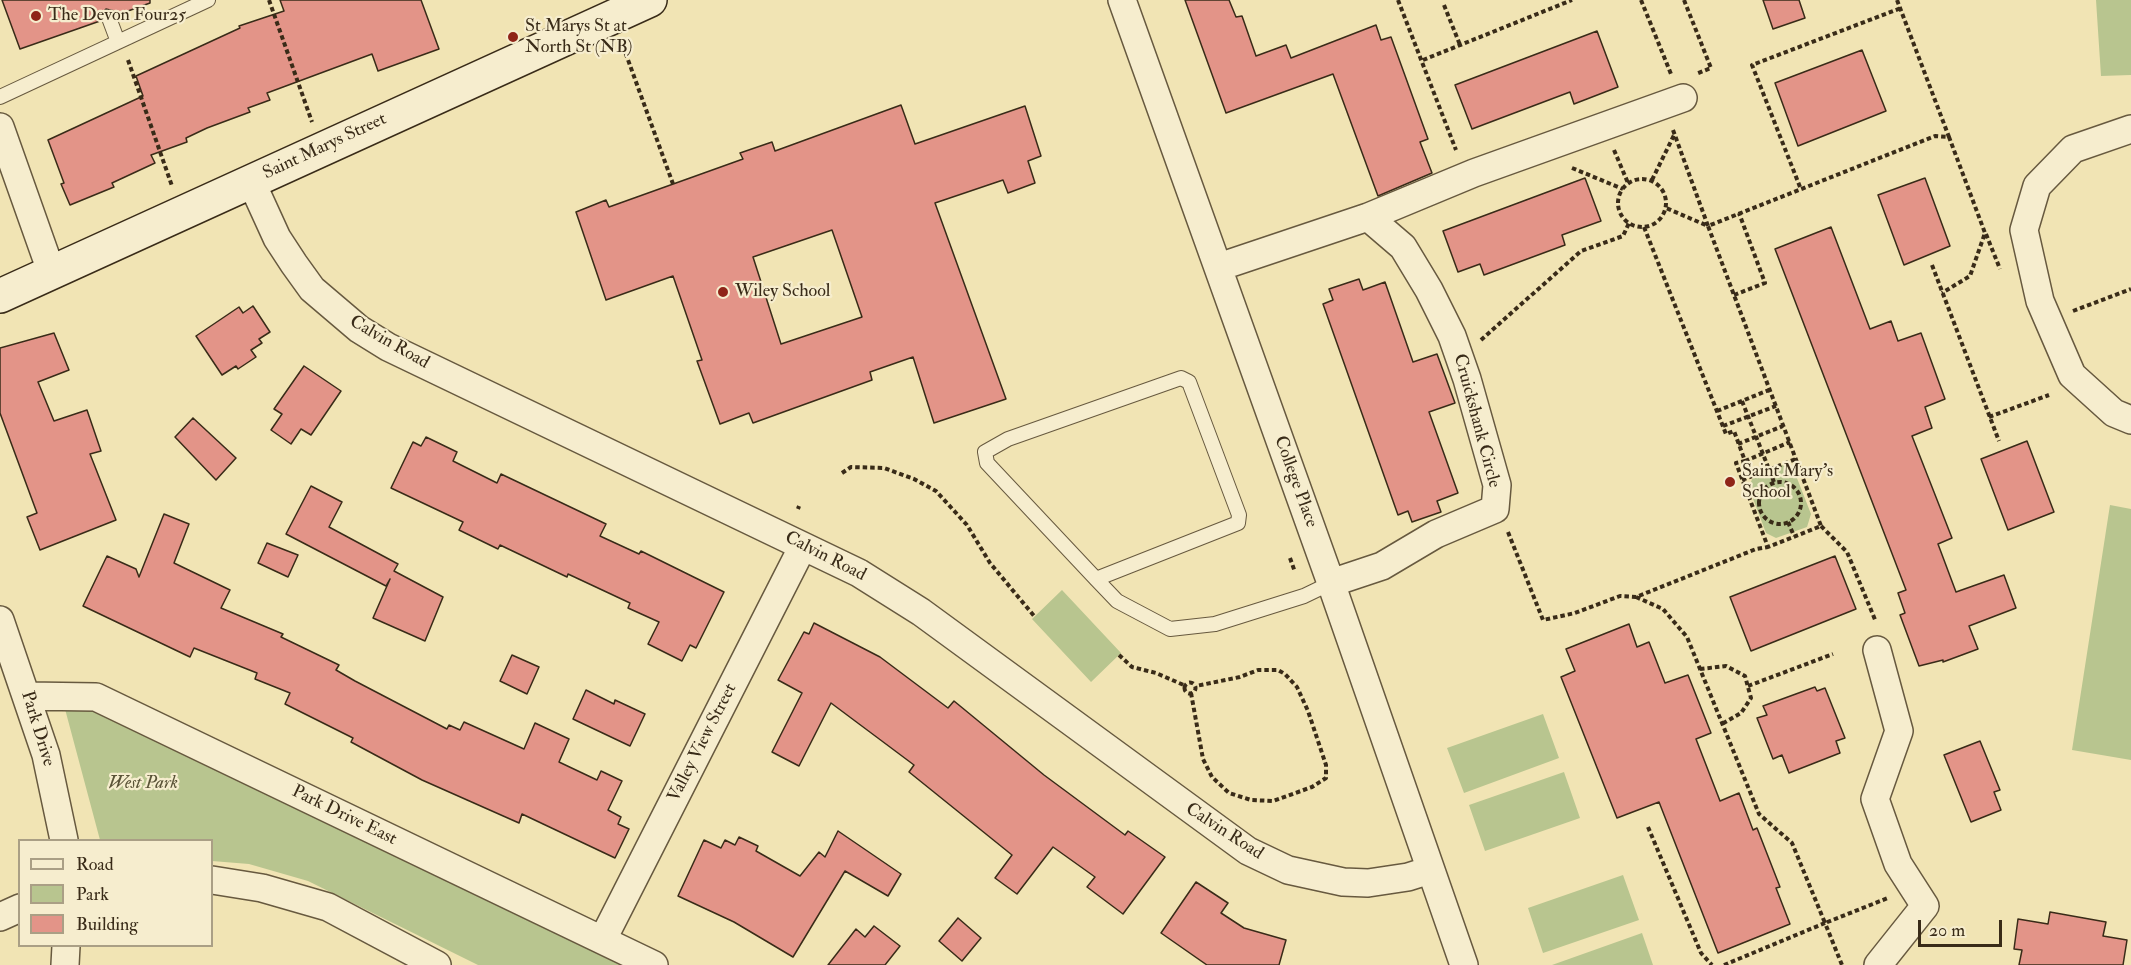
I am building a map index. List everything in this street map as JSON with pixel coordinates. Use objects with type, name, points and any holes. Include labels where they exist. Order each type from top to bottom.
[{"type":"main road","name":"Saint Marys Street","points":[[0,296],[650,0]]},
{"type":"street","name":"College Place","points":[[1122,0],[1331,583],[1464,965]]},
{"type":"street","points":[[1219,267],[1368,217],[1683,85]]},
{"type":"street","points":[[0,127],[51,271]]},
{"type":"street","points":[[2131,129],[2073,149],[2037,186],[2024,230],[2040,301],[2072,375],[2114,413],[2131,420]]},
{"type":"street","name":"Calvin Road","points":[[251,181],[277,238],[312,289],[359,329],[387,347],[858,573],[921,612],[1248,851],[1288,870],[1343,882],[1388,880],[1430,870]]},
{"type":"street","name":"Cruickshank Circle","points":[[1331,583],[1382,566],[1436,534],[1495,509],[1497,485],[1459,357],[1429,290],[1403,247],[1368,217]]},
{"type":"street","name":"Valley View Street","points":[[603,939],[802,546]]},
{"type":"street","name":"Park Drive","points":[[0,620],[46,755],[64,839]]},
{"type":"street","points":[[1877,638],[1899,731],[1875,798],[1898,864],[1925,906],[1880,964]]},
{"type":"street","name":"Park Drive East","points":[[27,696],[96,697],[654,965]]},
{"type":"street","points":[[213,880],[262,888],[328,907],[437,965]]},
{"type":"street","points":[[0,917],[18,909]]},
{"type":"street","points":[[65,965],[66,947]]},
{"type":"lane","points":[[0,97],[208,0]]},
{"type":"lane","points":[[109,18],[120,41]]},
{"type":"lane","points":[[1096,579],[1238,523],[1239,515],[1189,382],[1182,378],[1008,439],[985,452],[987,463],[1096,579],[1117,601],[1170,629],[1215,624],[1304,596],[1331,583]]},
{"type":"path","points":[[269,0],[312,123]]},
{"type":"path","points":[[1398,0],[1423,60],[1466,177]]},
{"type":"path","points":[[1423,60],[1572,0]]},
{"type":"path","points":[[1641,0],[1683,85],[1711,68],[1684,0]]},
{"type":"path","points":[[1897,0],[2000,269]]},
{"type":"path","points":[[1444,6],[1460,45]]},
{"type":"path","points":[[1800,187],[1752,65],[1900,8]]},
{"type":"path","points":[[120,41],[174,189]]},
{"type":"path","points":[[622,42],[673,184]]},
{"type":"path","points":[[1670,121],[1821,525],[1847,552],[1877,638]]},
{"type":"path","points":[[1652,180],[1674,134]]},
{"type":"path","points":[[1666,208],[1708,226],[1800,187],[1935,136],[1949,137]]},
{"type":"path","points":[[1611,142],[1628,183]]},
{"type":"path","points":[[1569,166],[1623,189]]},
{"type":"path","points":[[1636,179],[1652,180],[1664,192],[1666,208],[1658,221],[1644,227],[1629,223],[1620,211],[1618,203],[1628,183],[1636,179]]},
{"type":"path","points":[[1734,295],[1765,283],[1739,213]]},
{"type":"path","points":[[1459,357],[1487,336],[1581,250],[1623,236],[1629,223]]},
{"type":"path","points":[[1644,227],[1726,434],[1734,431],[1744,460]]},
{"type":"path","points":[[1942,293],[1970,276],[1985,233]]},
{"type":"path","points":[[1932,265],[1999,441]]},
{"type":"path","points":[[2068,313],[2131,289]]},
{"type":"path","points":[[1717,411],[1770,390]]},
{"type":"path","points":[[1989,417],[2049,395]]},
{"type":"path","points":[[1742,401],[1774,482]]},
{"type":"path","points":[[1723,426],[1776,405]]},
{"type":"path","points":[[1738,444],[1783,426]]},
{"type":"path","points":[[1767,547],[1736,464],[1790,442]]},
{"type":"path","points":[[1742,480],[1796,459]]},
{"type":"path","points":[[842,473],[851,467],[884,468],[914,479],[936,491],[967,525],[990,563],[1035,616]]},
{"type":"path","points":[[1761,510],[1763,490],[1774,482],[1788,483],[1800,495]]},
{"type":"path","points":[[1800,495],[1808,492]]},
{"type":"path","points":[[1761,510],[1775,523],[1788,522],[1798,513],[1800,495]]},
{"type":"path","points":[[1754,512],[1761,510]]},
{"type":"path","points":[[1788,522],[1794,536]]},
{"type":"path","points":[[1505,524],[1543,620],[1575,613],[1620,596],[1636,597],[1663,609],[1687,637],[1759,814],[1792,843],[1842,965]]},
{"type":"path","points":[[1636,597],[1821,525]]},
{"type":"path","points":[[1289,555],[1295,572]]},
{"type":"path","points":[[1748,686],[1833,654]]},
{"type":"path","points":[[1119,655],[1132,667],[1156,672],[1186,686]]},
{"type":"path","points":[[1700,669],[1726,666],[1745,676],[1751,698],[1741,713],[1722,724]]},
{"type":"path","points":[[1191,693],[1203,759],[1212,777],[1229,793],[1251,800],[1273,801],[1312,787],[1326,778],[1328,772],[1308,711],[1297,687],[1285,674],[1278,670],[1258,670],[1240,677],[1196,686]]},
{"type":"path","points":[[1186,686],[1191,682],[1196,686]]},
{"type":"path","points":[[1186,686],[1186,692],[1191,693]]},
{"type":"path","points":[[1191,693],[1195,691],[1196,686]]},
{"type":"path","points":[[1648,827],[1701,953],[1712,965]]},
{"type":"path","points":[[1724,965],[1914,888]]},
{"type":"green space","points":[[2096,0],[2131,0],[2131,75],[2101,76]]},
{"type":"green space","points":[[1783,465],[1793,468],[1811,514],[1807,527],[1776,538],[1766,533],[1749,488],[1752,479]]},
{"type":"green space","points":[[2110,505],[2131,509],[2131,760],[2072,750]]},
{"type":"green space","points":[[1062,590],[1121,653],[1091,682],[1032,619]]},
{"type":"green space","name":"West Park","points":[[72,697],[628,965],[478,965],[308,881],[249,864],[213,861],[213,839],[100,839],[65,709]]},
{"type":"green space","points":[[1543,714],[1559,758],[1464,793],[1447,748]]},
{"type":"green space","points":[[1564,772],[1580,818],[1485,851],[1469,805]]},
{"type":"green space","points":[[1623,875],[1639,920],[1543,953],[1528,908]]},
{"type":"green space","points":[[1642,933],[1653,965],[1552,965]]},
{"type":"building","name":"The Devon Four25","points":[[2,0],[150,0],[150,3],[117,15],[114,11],[106,9],[100,21],[20,49]]},
{"type":"building","points":[[280,0],[421,0],[439,49],[378,71],[372,54],[267,93],[270,100],[248,108],[250,112],[207,128],[186,138],[187,142],[151,155],[155,163],[112,183],[114,187],[70,205],[48,140],[143,96],[136,76],[240,28],[239,26],[284,11]]},
{"type":"building","points":[[1185,0],[1229,0],[1236,17],[1242,16],[1256,56],[1286,45],[1291,58],[1376,25],[1381,40],[1391,37],[1428,139],[1420,142],[1432,173],[1378,196],[1333,74],[1226,113]]},
{"type":"building","points":[[1763,0],[1799,0],[1805,18],[1773,29]]},
{"type":"building","points":[[1597,31],[1618,87],[1574,104],[1570,92],[1472,129],[1455,85]]},
{"type":"building","points":[[1862,50],[1886,111],[1798,146],[1775,83]]},
{"type":"building","points":[[901,105],[915,144],[1025,106],[1041,156],[1028,161],[1035,183],[1008,193],[1003,180],[935,203],[1006,399],[934,423],[913,357],[870,372],[872,380],[753,423],[749,413],[720,424],[697,361],[702,360],[673,276],[606,300],[576,212],[606,200],[609,207],[743,159],[740,153],[772,142],[775,151]],"holes":[[[832,230],[862,317],[781,344],[753,257]]]},
{"type":"building","points":[[1585,178],[1601,221],[1562,235],[1565,245],[1484,275],[1480,264],[1458,272],[1443,231]]},
{"type":"building","points":[[1925,178],[1950,246],[1904,265],[1878,195]]},
{"type":"building","points":[[1831,227],[1870,329],[1891,321],[1898,341],[1921,333],[1945,399],[1925,407],[1932,428],[1912,436],[1952,538],[1938,544],[1956,592],[2004,575],[2016,608],[1969,626],[1978,649],[1943,662],[1943,660],[1919,666],[1900,615],[1905,613],[1898,593],[1906,590],[1775,249]]},
{"type":"building","points":[[1359,279],[1363,290],[1385,282],[1413,362],[1437,354],[1455,403],[1429,412],[1458,493],[1437,501],[1441,512],[1412,522],[1408,511],[1398,515],[1323,304],[1333,300],[1329,289]]},
{"type":"building","points":[[253,306],[270,332],[259,339],[262,343],[251,350],[256,357],[238,369],[236,366],[222,375],[196,336],[239,307],[243,313]]},
{"type":"building","points":[[54,333],[69,370],[38,382],[54,421],[87,410],[101,451],[90,454],[116,520],[40,550],[27,517],[37,513],[0,413],[0,348]]},
{"type":"building","points":[[304,366],[341,391],[311,435],[301,429],[291,444],[271,430],[282,414],[274,409]]},
{"type":"building","points":[[193,418],[236,458],[216,480],[175,437]]},
{"type":"building","points":[[426,437],[457,452],[453,461],[497,483],[501,474],[606,524],[600,536],[639,554],[641,551],[724,592],[696,648],[690,645],[682,661],[648,644],[659,622],[628,608],[630,603],[568,574],[567,577],[500,545],[498,549],[459,530],[463,522],[391,488],[413,442],[421,446]]},
{"type":"building","points":[[2027,441],[2054,512],[2008,530],[1981,459]]},
{"type":"building","points":[[311,486],[342,502],[329,527],[398,564],[394,571],[443,597],[425,641],[373,618],[390,579],[386,586],[286,534]]},
{"type":"building","points":[[164,514],[189,524],[174,563],[230,590],[221,608],[283,634],[281,637],[339,665],[336,670],[447,729],[449,725],[460,730],[464,722],[524,749],[535,723],[569,739],[559,762],[597,780],[601,771],[622,781],[608,810],[621,817],[618,824],[629,829],[615,858],[522,814],[519,823],[422,780],[351,742],[353,738],[285,704],[290,693],[255,679],[257,673],[194,648],[190,657],[83,606],[107,556],[136,569],[139,577]]},
{"type":"building","points":[[267,543],[298,555],[288,577],[258,563]]},
{"type":"building","points":[[1835,556],[1856,609],[1751,651],[1730,597]]},
{"type":"building","points":[[814,623],[880,657],[948,708],[954,701],[1044,775],[1125,835],[1128,831],[1165,857],[1123,914],[1087,887],[1095,877],[1053,847],[1017,894],[995,878],[1012,855],[909,772],[914,765],[831,703],[799,766],[772,752],[802,693],[778,680],[804,632],[809,634]]},
{"type":"building","points":[[1629,624],[1637,647],[1649,642],[1665,683],[1688,675],[1711,733],[1696,739],[1720,801],[1739,793],[1753,830],[1757,828],[1780,887],[1776,888],[1790,924],[1718,953],[1659,802],[1617,818],[1561,677],[1575,671],[1566,649]]},
{"type":"building","points":[[512,655],[539,667],[527,694],[500,681]]},
{"type":"building","points":[[1815,687],[1817,691],[1825,688],[1845,738],[1836,741],[1840,753],[1789,773],[1782,755],[1773,759],[1757,718],[1767,715],[1763,706]]},
{"type":"building","points":[[586,690],[614,704],[615,700],[645,714],[630,746],[573,719]]},
{"type":"building","points":[[1980,741],[2000,790],[1994,792],[2001,810],[1971,822],[1944,755]]},
{"type":"building","points":[[838,831],[901,874],[888,896],[845,871],[793,957],[734,922],[678,896],[704,840],[721,848],[725,840],[735,845],[739,837],[758,846],[756,851],[800,876],[819,852],[825,857]]},
{"type":"building","points":[[1196,882],[1228,903],[1221,913],[1244,928],[1286,940],[1279,965],[1207,965],[1161,933]]},
{"type":"building","points":[[2050,912],[2106,922],[2103,936],[2127,940],[2123,965],[2019,965],[2022,950],[2014,949],[2018,919],[2048,924]]},
{"type":"building","points":[[958,918],[981,938],[962,961],[939,941]]},
{"type":"building","points":[[874,926],[900,946],[885,965],[828,965],[856,929],[865,937]]},
{"type":"place","name":"The Devon Four25","points":[[36,16]]},
{"type":"place","name":"St Marys St at North St (NB)","points":[[513,37]]},
{"type":"place","name":"Wiley School","points":[[723,292]]},
{"type":"place","name":"Saint Mary's School","points":[[1730,482]]}]
